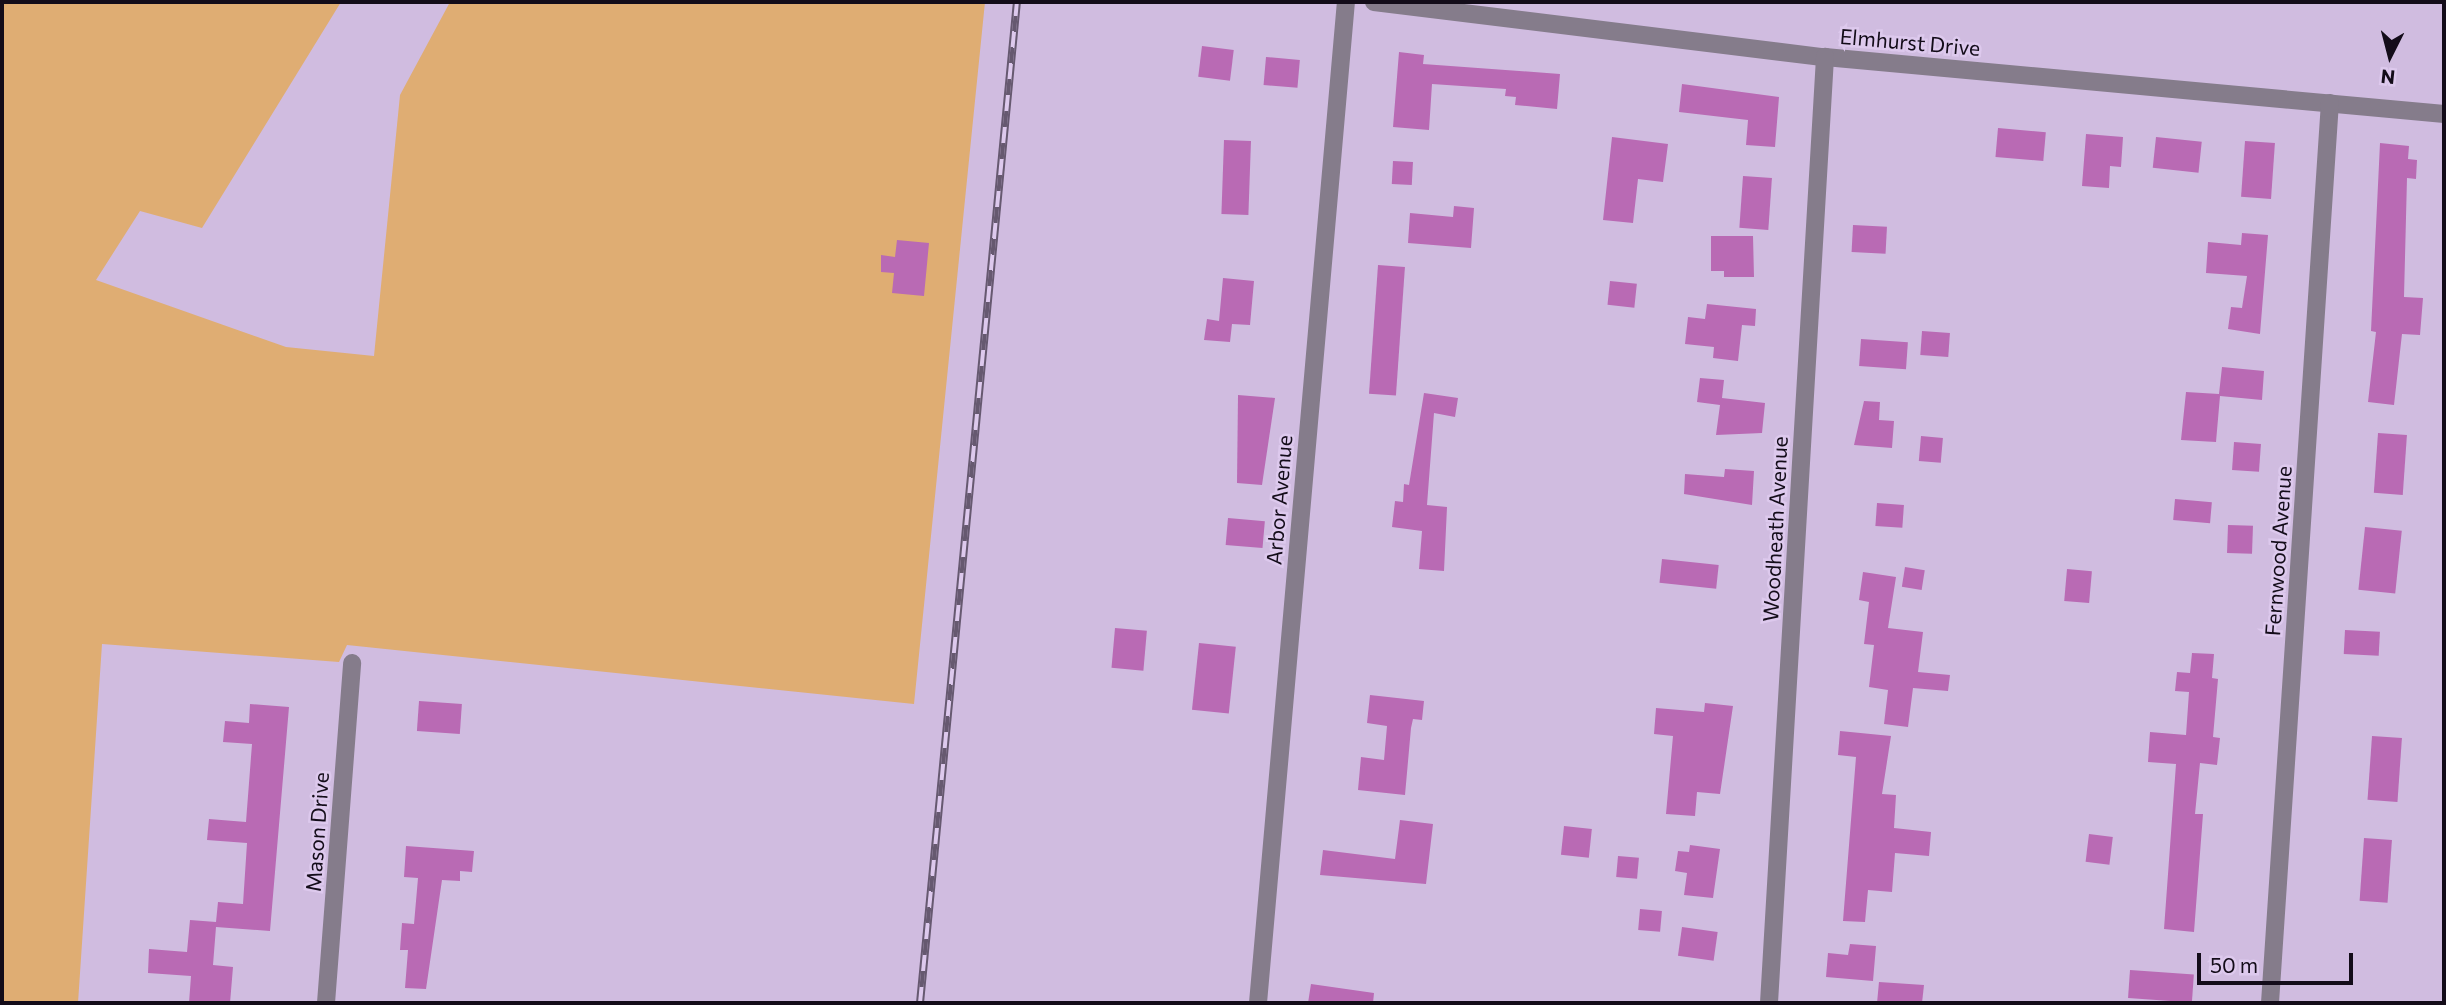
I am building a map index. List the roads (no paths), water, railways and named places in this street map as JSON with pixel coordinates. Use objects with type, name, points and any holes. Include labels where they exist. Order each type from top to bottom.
[{"type":"street","name":"Arbor Avenue","points":[[1258,1003],[1346,2]]},
{"type":"street","name":"Elmhurst Drive","points":[[1374,2],[1825,57],[2444,114]]},
{"type":"street","name":"Woodheath Avenue","points":[[1769,1003],[1825,57]]},
{"type":"street","name":"Fernwood Avenue","points":[[2270,1003],[2330,103]]},
{"type":"street","name":"Mason Drive","points":[[326,1003],[352,663]]},
{"type":"railway","points":[[920,1003],[1017,2]]}]
